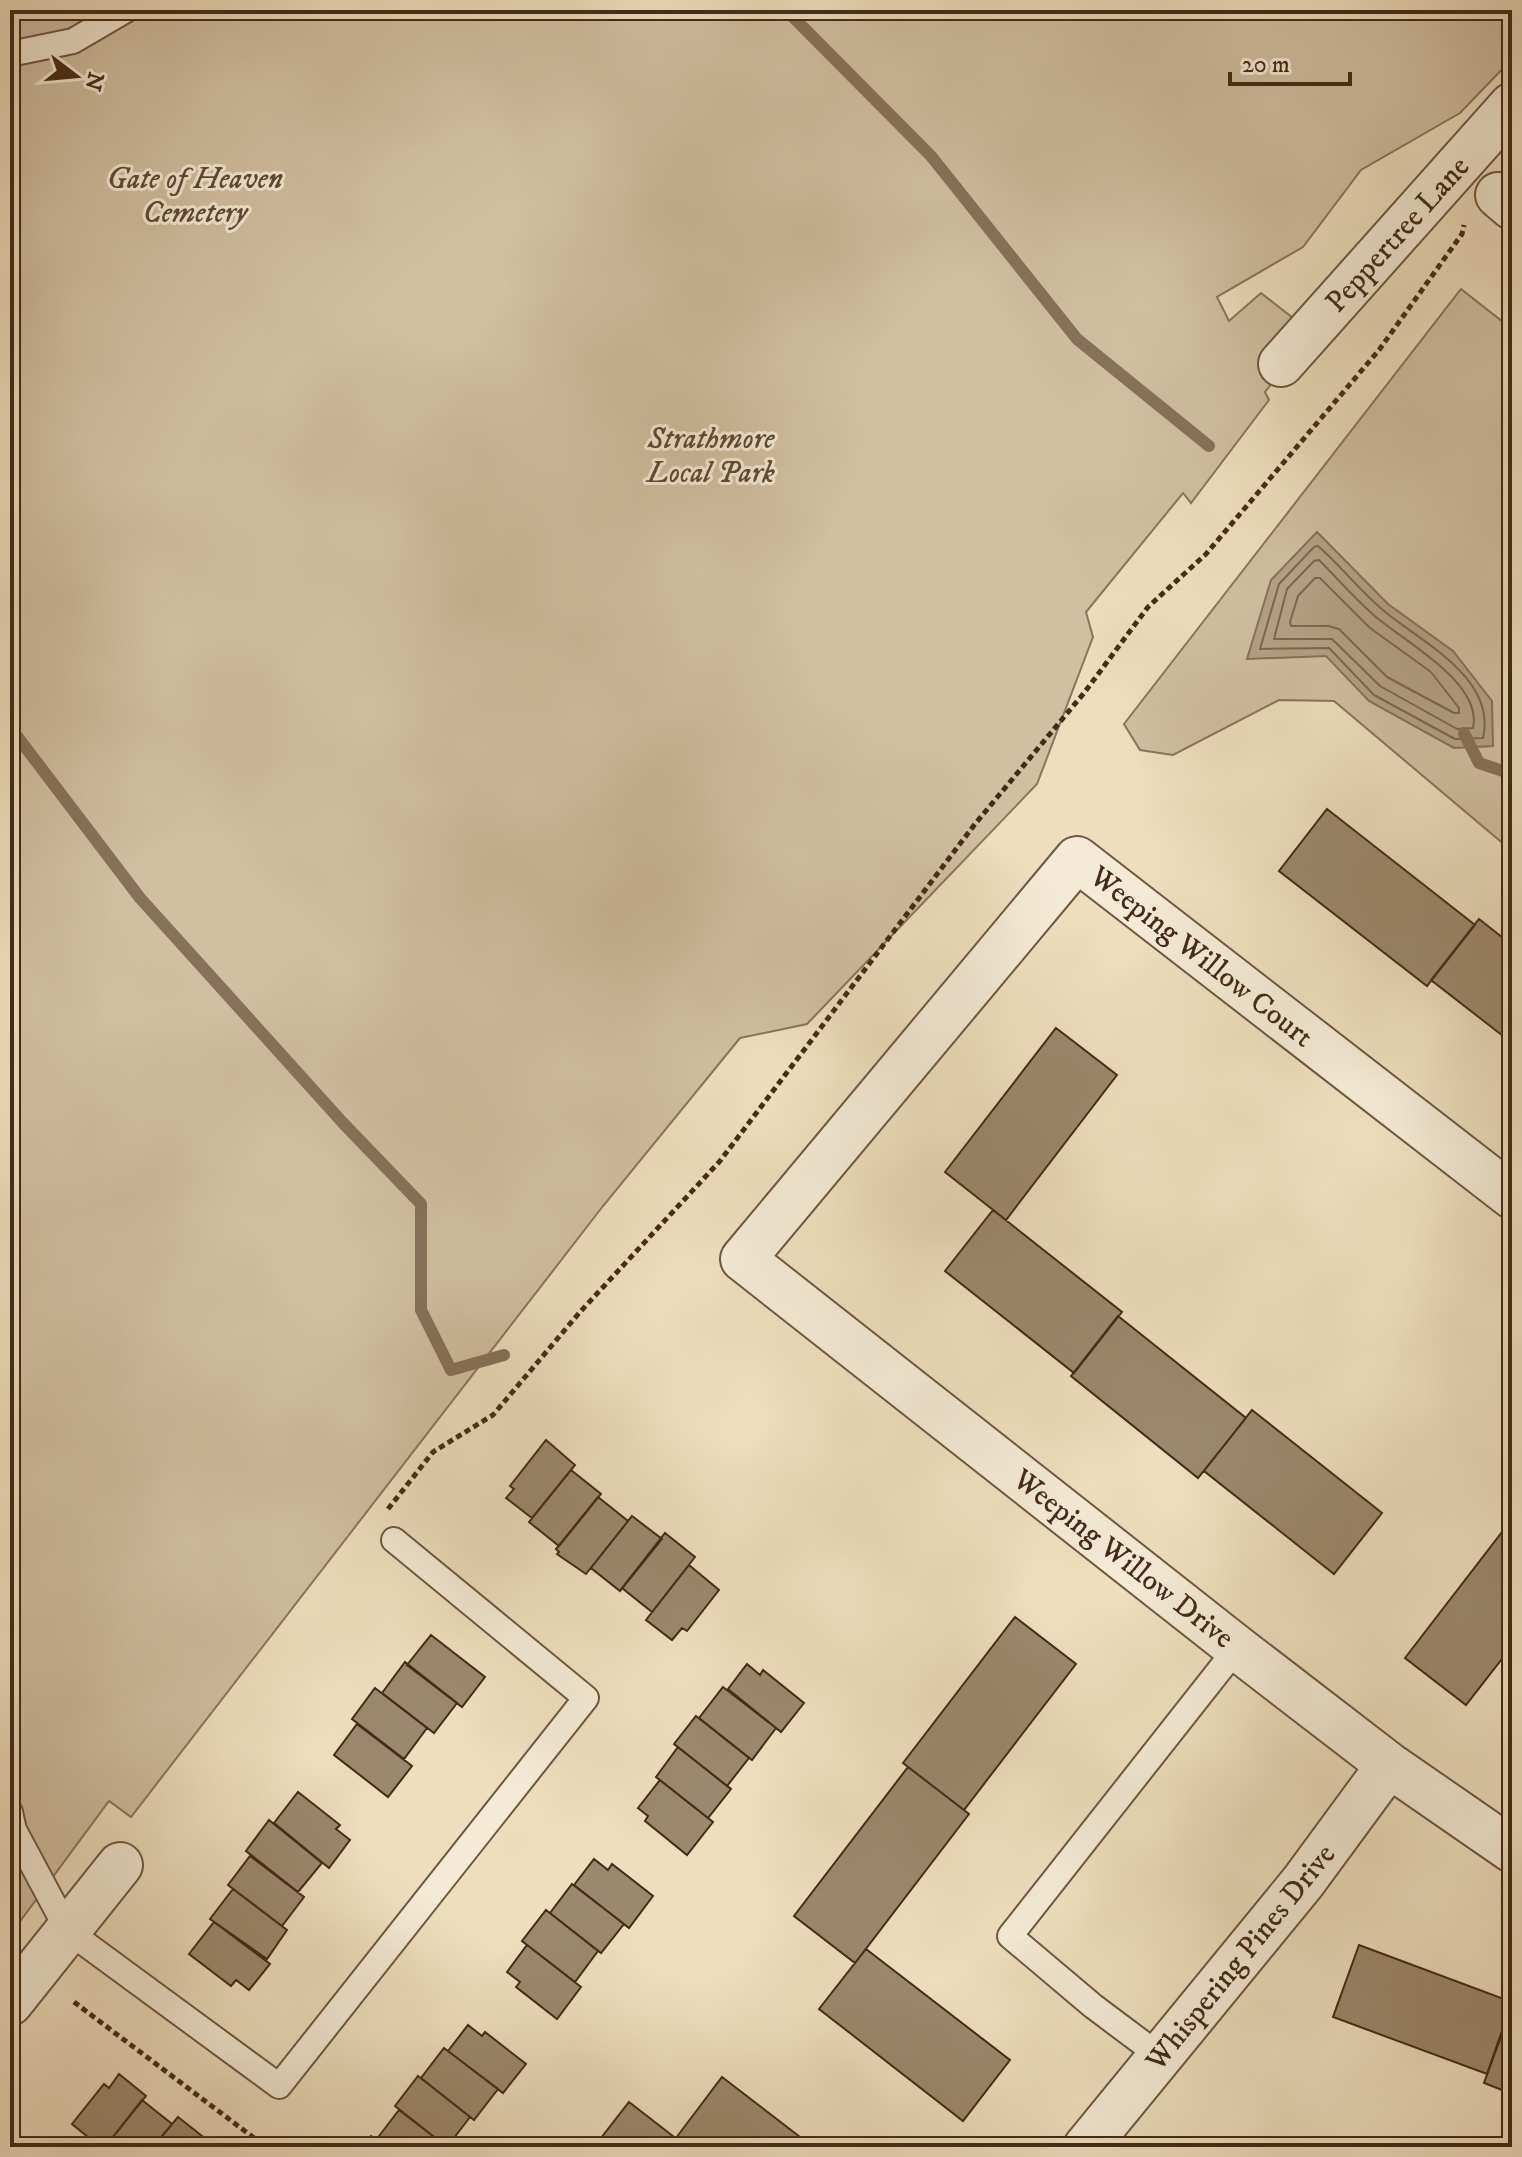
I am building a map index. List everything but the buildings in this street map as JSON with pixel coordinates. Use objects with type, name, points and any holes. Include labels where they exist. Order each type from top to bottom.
[{"type":"street","name":"Peppertree Lane","points":[[1281,364],[1512,105]]},
{"type":"street","name":"Weeping Willow Court","points":[[743,1259],[820,1163],[1077,859],[1512,1196]]},
{"type":"street","name":"Weeping Willow Drive","points":[[743,1259],[1389,1765],[1507,1835]]},
{"type":"street","name":"Whispering Pines Drive","points":[[1086,2147],[1303,1882],[1389,1765]]},
{"type":"street","points":[[10,2003],[120,1865]]},
{"type":"lane","points":[[10,54],[73,41],[126,10]]},
{"type":"lane","points":[[10,1812],[14,1830],[68,1931],[279,2086],[586,1698],[394,1540]]},
{"type":"lane","points":[[1161,2057],[1093,2006],[1010,1936],[1237,1648]]},
{"type":"path","points":[[394,1540],[375,1526],[433,1452],[493,1415],[580,1312],[720,1161],[975,824],[1084,693],[1148,607],[1206,554],[1379,350],[1462,234],[1492,207]]},
{"type":"path","points":[[74,2002],[266,2147]]},
{"type":"green space","name":"Strathmore Local Park","points":[[10,10],[1512,10],[1512,59],[1460,113],[1361,170],[1303,247],[1217,297],[1229,321],[1261,293],[1312,333],[1265,392],[1269,400],[1191,503],[1183,493],[1086,612],[1093,637],[1037,784],[807,1024],[740,1038],[603,1206],[131,1817],[109,1801],[10,1935]]},
{"type":"green space","points":[[1461,289],[1512,329],[1512,851],[1334,701],[1279,700],[1173,755],[1140,750],[1124,724]]},
{"type":"water","points":[[1317,532],[1388,604],[1453,651],[1492,701],[1493,746],[1454,748],[1369,701],[1326,656],[1247,659],[1271,580]]},
{"type":"waterway","points":[[786,10],[931,156],[1077,339],[1209,446]]},
{"type":"waterway","points":[[10,727],[140,898],[343,1123],[421,1204],[421,1310],[451,1370],[504,1355]]},
{"type":"waterway","points":[[1464,733],[1479,763],[1512,774]]},
{"type":"park label","name":"Gate of Heaven Cemetery","points":[[195,195]]}]
